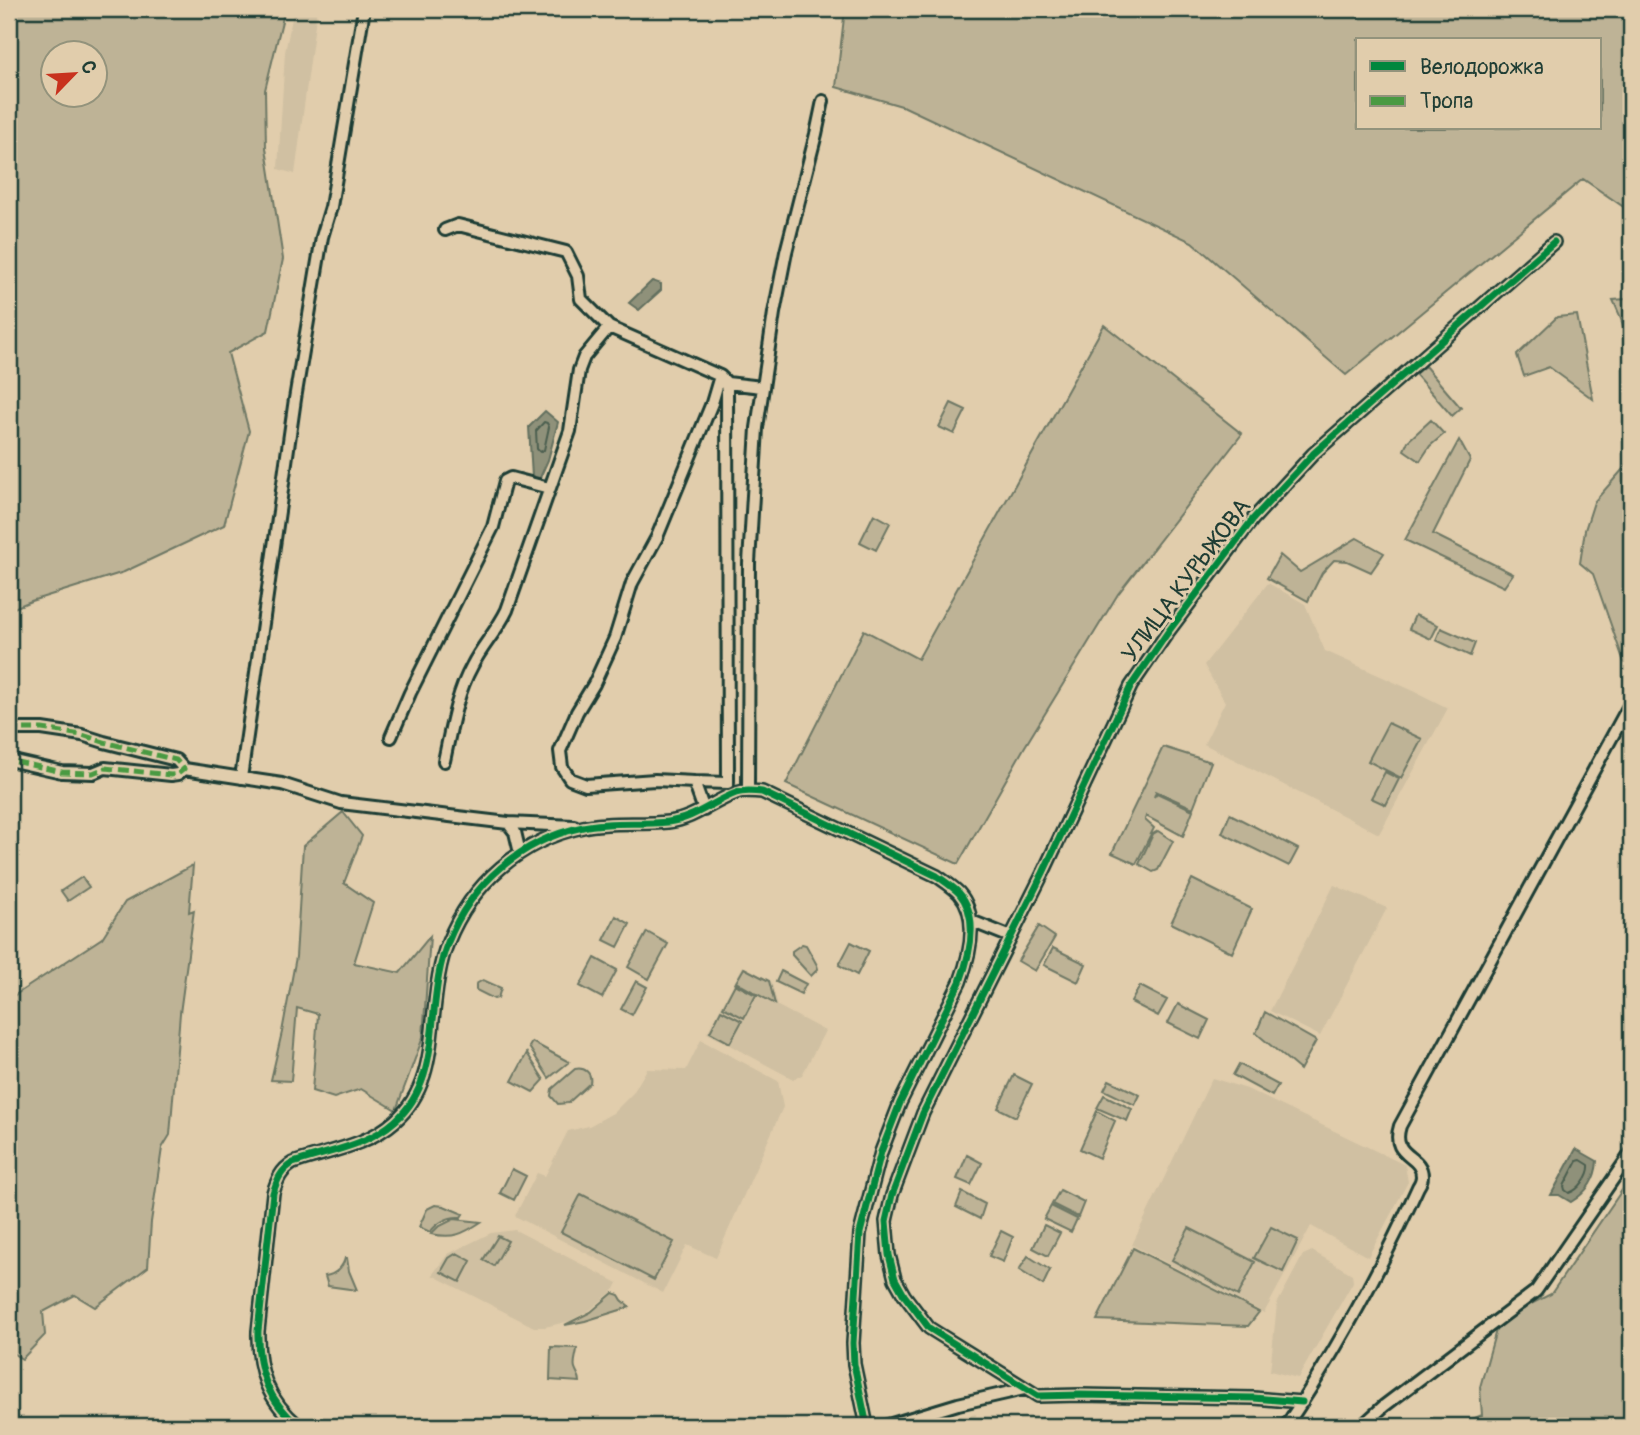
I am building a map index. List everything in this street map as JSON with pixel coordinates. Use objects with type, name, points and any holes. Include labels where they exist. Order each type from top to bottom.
[{"type":"street","points":[[241,778],[295,399],[322,237],[331,207],[363,9]]},
{"type":"street","points":[[748,790],[750,527],[757,428],[786,252],[823,101]]},
{"type":"street","points":[[445,230],[458,225],[566,252],[578,276],[580,299],[609,327],[724,379],[762,387]]},
{"type":"street","name":"УЛИЦА КУРЫЖОВА","points":[[1024,1389],[929,1328],[895,1279],[889,1255],[886,1221],[892,1195],[923,1113],[1055,848],[1131,686],[1168,632],[1253,519],[1313,454],[1553,242]]},
{"type":"street","points":[[444,761],[454,712],[465,682],[472,665],[499,627],[507,610],[570,432],[579,370],[584,357],[609,327]]},
{"type":"street","points":[[724,379],[728,783],[655,780],[586,785],[570,779],[562,767],[560,751],[615,638],[632,583],[657,537],[724,379]]},
{"type":"street","points":[[391,737],[410,693],[493,527],[505,481],[511,478],[549,488]]},
{"type":"street","points":[[1286,1426],[1376,1273],[1419,1188],[1422,1175],[1419,1166],[1398,1144],[1400,1126],[1631,702]]},
{"type":"street","points":[[9,729],[42,729],[82,735],[176,760],[184,769],[282,784],[341,803],[508,823],[583,827],[668,822],[683,819],[736,793],[748,790],[762,792],[949,884],[960,894],[971,921],[965,968],[895,1115],[881,1152],[859,1233],[853,1364],[867,1426]]},
{"type":"street","points":[[9,760],[62,772],[93,773],[105,768],[175,775],[184,769]]},
{"type":"street","points":[[694,782],[704,810]]},
{"type":"street","points":[[508,823],[515,832],[520,853]]},
{"type":"street","points":[[299,1426],[284,1412],[272,1395],[260,1367],[257,1351],[276,1182],[285,1167],[358,1143],[378,1134],[397,1119],[421,1085],[429,1062],[439,976],[447,943],[466,906],[496,871],[520,853],[543,841],[583,827]]},
{"type":"street","points":[[971,921],[1011,937]]},
{"type":"street","points":[[1362,1426],[1384,1406],[1536,1291],[1631,1153]]},
{"type":"street","points":[[885,1426],[958,1404],[1024,1389],[1038,1396],[1254,1398],[1302,1402]]},
{"type":"shaded area","points":[[9,9],[285,9],[265,90],[266,148],[283,259],[268,331],[228,353],[249,431],[224,525],[124,572],[9,610]]},
{"type":"shaded area","points":[[294,9],[317,9],[295,174],[278,169],[285,52]]},
{"type":"shaded area","points":[[845,9],[1631,9],[1631,212],[1583,179],[1346,375],[1192,242],[905,107],[836,87]]},
{"type":"shaded area","points":[[1613,300],[1631,300],[1631,366],[1621,318]]},
{"type":"shaded area","points":[[1577,315],[1593,399],[1549,367],[1524,376],[1517,355],[1557,317]]},
{"type":"shaded area","points":[[1104,325],[1242,434],[1118,594],[1024,748],[958,864],[786,784],[864,630],[918,659]]},
{"type":"shaded area","points":[[1425,366],[1461,408],[1452,416],[1415,374]]},
{"type":"shaded area","points":[[951,403],[966,410],[954,434],[939,427]]},
{"type":"shaded area","points":[[1431,420],[1444,434],[1430,446],[1420,461],[1404,450],[1408,441]]},
{"type":"shaded area","points":[[1459,440],[1470,460],[1433,534],[1513,574],[1504,587],[1405,540]]},
{"type":"shaded area","points":[[1631,460],[1631,668],[1624,662],[1593,574],[1580,563],[1585,530],[1594,502]]},
{"type":"shaded area","points":[[874,514],[890,523],[876,550],[860,542]]},
{"type":"shaded area","points":[[1357,538],[1384,553],[1371,572],[1347,561],[1334,560],[1322,573],[1308,601],[1267,578],[1280,555],[1300,572]]},
{"type":"shaded area","points":[[1268,583],[1305,604],[1325,651],[1448,708],[1379,834],[1204,744],[1225,702],[1204,665]]},
{"type":"shaded area","points":[[1415,615],[1438,625],[1431,639],[1409,629]]},
{"type":"shaded area","points":[[1441,628],[1475,643],[1470,656],[1436,640]]},
{"type":"shaded area","points":[[1388,723],[1422,739],[1401,778],[1368,761]]},
{"type":"shaded area","points":[[1163,747],[1211,762],[1193,808],[1156,791],[1154,797],[1157,793],[1193,810],[1183,836],[1146,816],[1145,820],[1154,828],[1136,864],[1112,853]]},
{"type":"shaded area","points":[[1385,772],[1399,779],[1386,805],[1371,798]]},
{"type":"shaded area","points":[[343,812],[362,836],[344,883],[373,903],[354,963],[400,973],[430,936],[423,1037],[396,1110],[361,1089],[334,1098],[312,1091],[318,1014],[297,1008],[291,1081],[271,1080],[296,957],[303,846]]},
{"type":"shaded area","points":[[1230,814],[1298,849],[1289,866],[1222,833]]},
{"type":"shaded area","points":[[1158,831],[1173,841],[1158,870],[1153,872],[1139,864],[1153,834]]},
{"type":"shaded area","points":[[193,865],[189,912],[194,910],[180,1013],[170,1135],[162,1148],[151,1222],[148,1267],[95,1307],[75,1295],[43,1312],[45,1335],[22,1359],[9,1351],[9,999],[102,938],[125,902]]},
{"type":"shaded area","points":[[82,877],[89,887],[68,901],[61,891]]},
{"type":"shaded area","points":[[1192,879],[1252,909],[1232,953],[1171,923]]},
{"type":"shaded area","points":[[1334,885],[1387,908],[1320,1036],[1270,1011]]},
{"type":"shaded area","points":[[616,916],[630,924],[618,947],[604,940]]},
{"type":"shaded area","points":[[1039,926],[1055,937],[1035,971],[1018,961]]},
{"type":"shaded area","points":[[647,932],[668,944],[649,979],[628,967]]},
{"type":"shaded area","points":[[851,942],[869,951],[857,975],[839,965]]},
{"type":"shaded area","points":[[802,944],[806,945],[817,965],[818,969],[811,976],[792,955],[792,951]]},
{"type":"shaded area","points":[[1053,948],[1086,964],[1078,982],[1044,965]]},
{"type":"shaded area","points":[[595,958],[617,970],[602,998],[580,986]]},
{"type":"shaded area","points":[[743,966],[771,981],[778,1006],[825,1031],[802,1075],[793,1079],[707,1033]]},
{"type":"shaded area","points":[[744,968],[769,981],[775,1004],[736,982]]},
{"type":"shaded area","points":[[781,971],[806,984],[801,994],[776,982]]},
{"type":"shaded area","points":[[483,980],[501,988],[498,998],[494,999],[476,990],[476,984]]},
{"type":"shaded area","points":[[636,981],[647,987],[632,1015],[621,1009]]},
{"type":"shaded area","points":[[735,984],[756,995],[744,1018],[723,1007]]},
{"type":"shaded area","points":[[1140,986],[1167,1000],[1158,1016],[1131,1002]]},
{"type":"shaded area","points":[[1178,1004],[1209,1020],[1200,1039],[1168,1023]]},
{"type":"shaded area","points":[[721,1010],[742,1021],[730,1043],[710,1032]]},
{"type":"shaded area","points":[[1265,1012],[1316,1041],[1300,1070],[1256,1033]]},
{"type":"shaded area","points":[[701,1040],[778,1081],[783,1107],[716,1258],[687,1245],[663,1293],[515,1216],[537,1173],[545,1176],[568,1131],[589,1126],[613,1113],[633,1093],[647,1069],[686,1070]]},
{"type":"shaded area","points":[[532,1042],[569,1062],[549,1078],[529,1047]]},
{"type":"shaded area","points":[[527,1053],[544,1080],[533,1092],[512,1081]]},
{"type":"shaded area","points":[[1239,1064],[1278,1085],[1272,1096],[1233,1075]]},
{"type":"shaded area","points":[[575,1069],[587,1072],[590,1083],[568,1103],[558,1104],[551,1096],[552,1089]]},
{"type":"shaded area","points":[[1014,1075],[1032,1084],[1016,1117],[998,1108]]},
{"type":"shaded area","points":[[1212,1078],[1247,1089],[1405,1165],[1408,1182],[1368,1257],[1311,1226],[1264,1313],[1132,1245]]},
{"type":"shaded area","points":[[1109,1080],[1140,1095],[1135,1105],[1104,1090]]},
{"type":"shaded area","points":[[1104,1095],[1132,1109],[1127,1121],[1097,1108]]},
{"type":"shaded area","points":[[1097,1111],[1115,1121],[1099,1158],[1080,1149]]},
{"type":"shaded area","points":[[967,1155],[982,1163],[971,1185],[957,1179]]},
{"type":"shaded area","points":[[512,1169],[526,1176],[514,1200],[500,1193]]},
{"type":"shaded area","points":[[1631,1177],[1631,1426],[1456,1426],[1482,1415],[1480,1387],[1498,1323],[1551,1294]]},
{"type":"shaded area","points":[[1060,1190],[1084,1202],[1078,1217],[1052,1204]]},
{"type":"shaded area","points":[[962,1192],[985,1204],[980,1219],[956,1207]]},
{"type":"shaded area","points":[[581,1194],[674,1242],[654,1280],[561,1232]]},
{"type":"shaded area","points":[[435,1205],[463,1214],[461,1217],[444,1220],[430,1232],[419,1227],[427,1209]]},
{"type":"shaded area","points":[[1051,1206],[1077,1219],[1071,1232],[1044,1219]]},
{"type":"shaded area","points":[[454,1219],[481,1222],[457,1234],[431,1234],[438,1227]]},
{"type":"shaded area","points":[[1044,1225],[1060,1233],[1048,1256],[1033,1248]]},
{"type":"shaded area","points":[[1271,1227],[1298,1240],[1283,1272],[1254,1258]]},
{"type":"shaded area","points":[[1189,1228],[1255,1262],[1238,1296],[1172,1260]]},
{"type":"shaded area","points":[[515,1230],[618,1283],[615,1289],[590,1310],[570,1321],[534,1327],[432,1275],[448,1254],[491,1233]]},
{"type":"shaded area","points":[[1001,1231],[1013,1237],[1003,1262],[989,1256]]},
{"type":"shaded area","points":[[498,1236],[508,1241],[494,1266],[483,1260]]},
{"type":"shaded area","points":[[1133,1248],[1259,1312],[1248,1326],[1097,1320]]},
{"type":"shaded area","points":[[1312,1251],[1352,1274],[1353,1282],[1298,1378],[1270,1371],[1277,1304],[1303,1255]]},
{"type":"shaded area","points":[[457,1253],[471,1261],[460,1282],[441,1272],[449,1258]]},
{"type":"shaded area","points":[[1028,1256],[1050,1270],[1043,1285],[1019,1270]]},
{"type":"shaded area","points":[[345,1258],[357,1290],[328,1286],[325,1276],[338,1270]]},
{"type":"shaded area","points":[[613,1293],[619,1295],[630,1307],[565,1325],[591,1312]]},
{"type":"shaded area","points":[[551,1347],[577,1348],[575,1366],[580,1382],[550,1380]]},
{"type":"shaded area","points":[[976,1414],[975,1426],[930,1426],[928,1423]]},
{"type":"water","points":[[652,281],[661,284],[661,290],[639,310],[629,303]]},
{"type":"water","points":[[545,411],[558,422],[548,460],[539,480],[532,477],[529,427]]},
{"type":"water","points":[[1576,1149],[1597,1161],[1595,1174],[1589,1185],[1571,1202],[1559,1195],[1551,1195]]},
{"type":"marked path","points":[[9,729],[42,729],[82,735],[176,760],[184,769],[171,775],[105,768],[93,773],[62,772],[9,760]]},
{"type":"cycle path","points":[[1302,1402],[1254,1398],[1038,1396],[929,1328],[895,1279],[889,1255],[886,1221],[892,1195],[923,1113],[1043,873],[1131,686],[1253,519],[1313,454],[1554,242]]},
{"type":"cycle path","points":[[299,1426],[272,1396],[262,1372],[258,1346],[273,1193],[282,1172],[293,1163],[347,1147],[372,1136],[405,1111],[419,1087],[428,1061],[442,961],[448,942],[470,901],[484,884],[519,854],[560,833],[594,825],[677,820],[742,791],[762,792],[937,876],[959,893],[969,913],[970,948],[964,971],[900,1103],[881,1152],[860,1233],[853,1343],[854,1364],[867,1426]]}]
